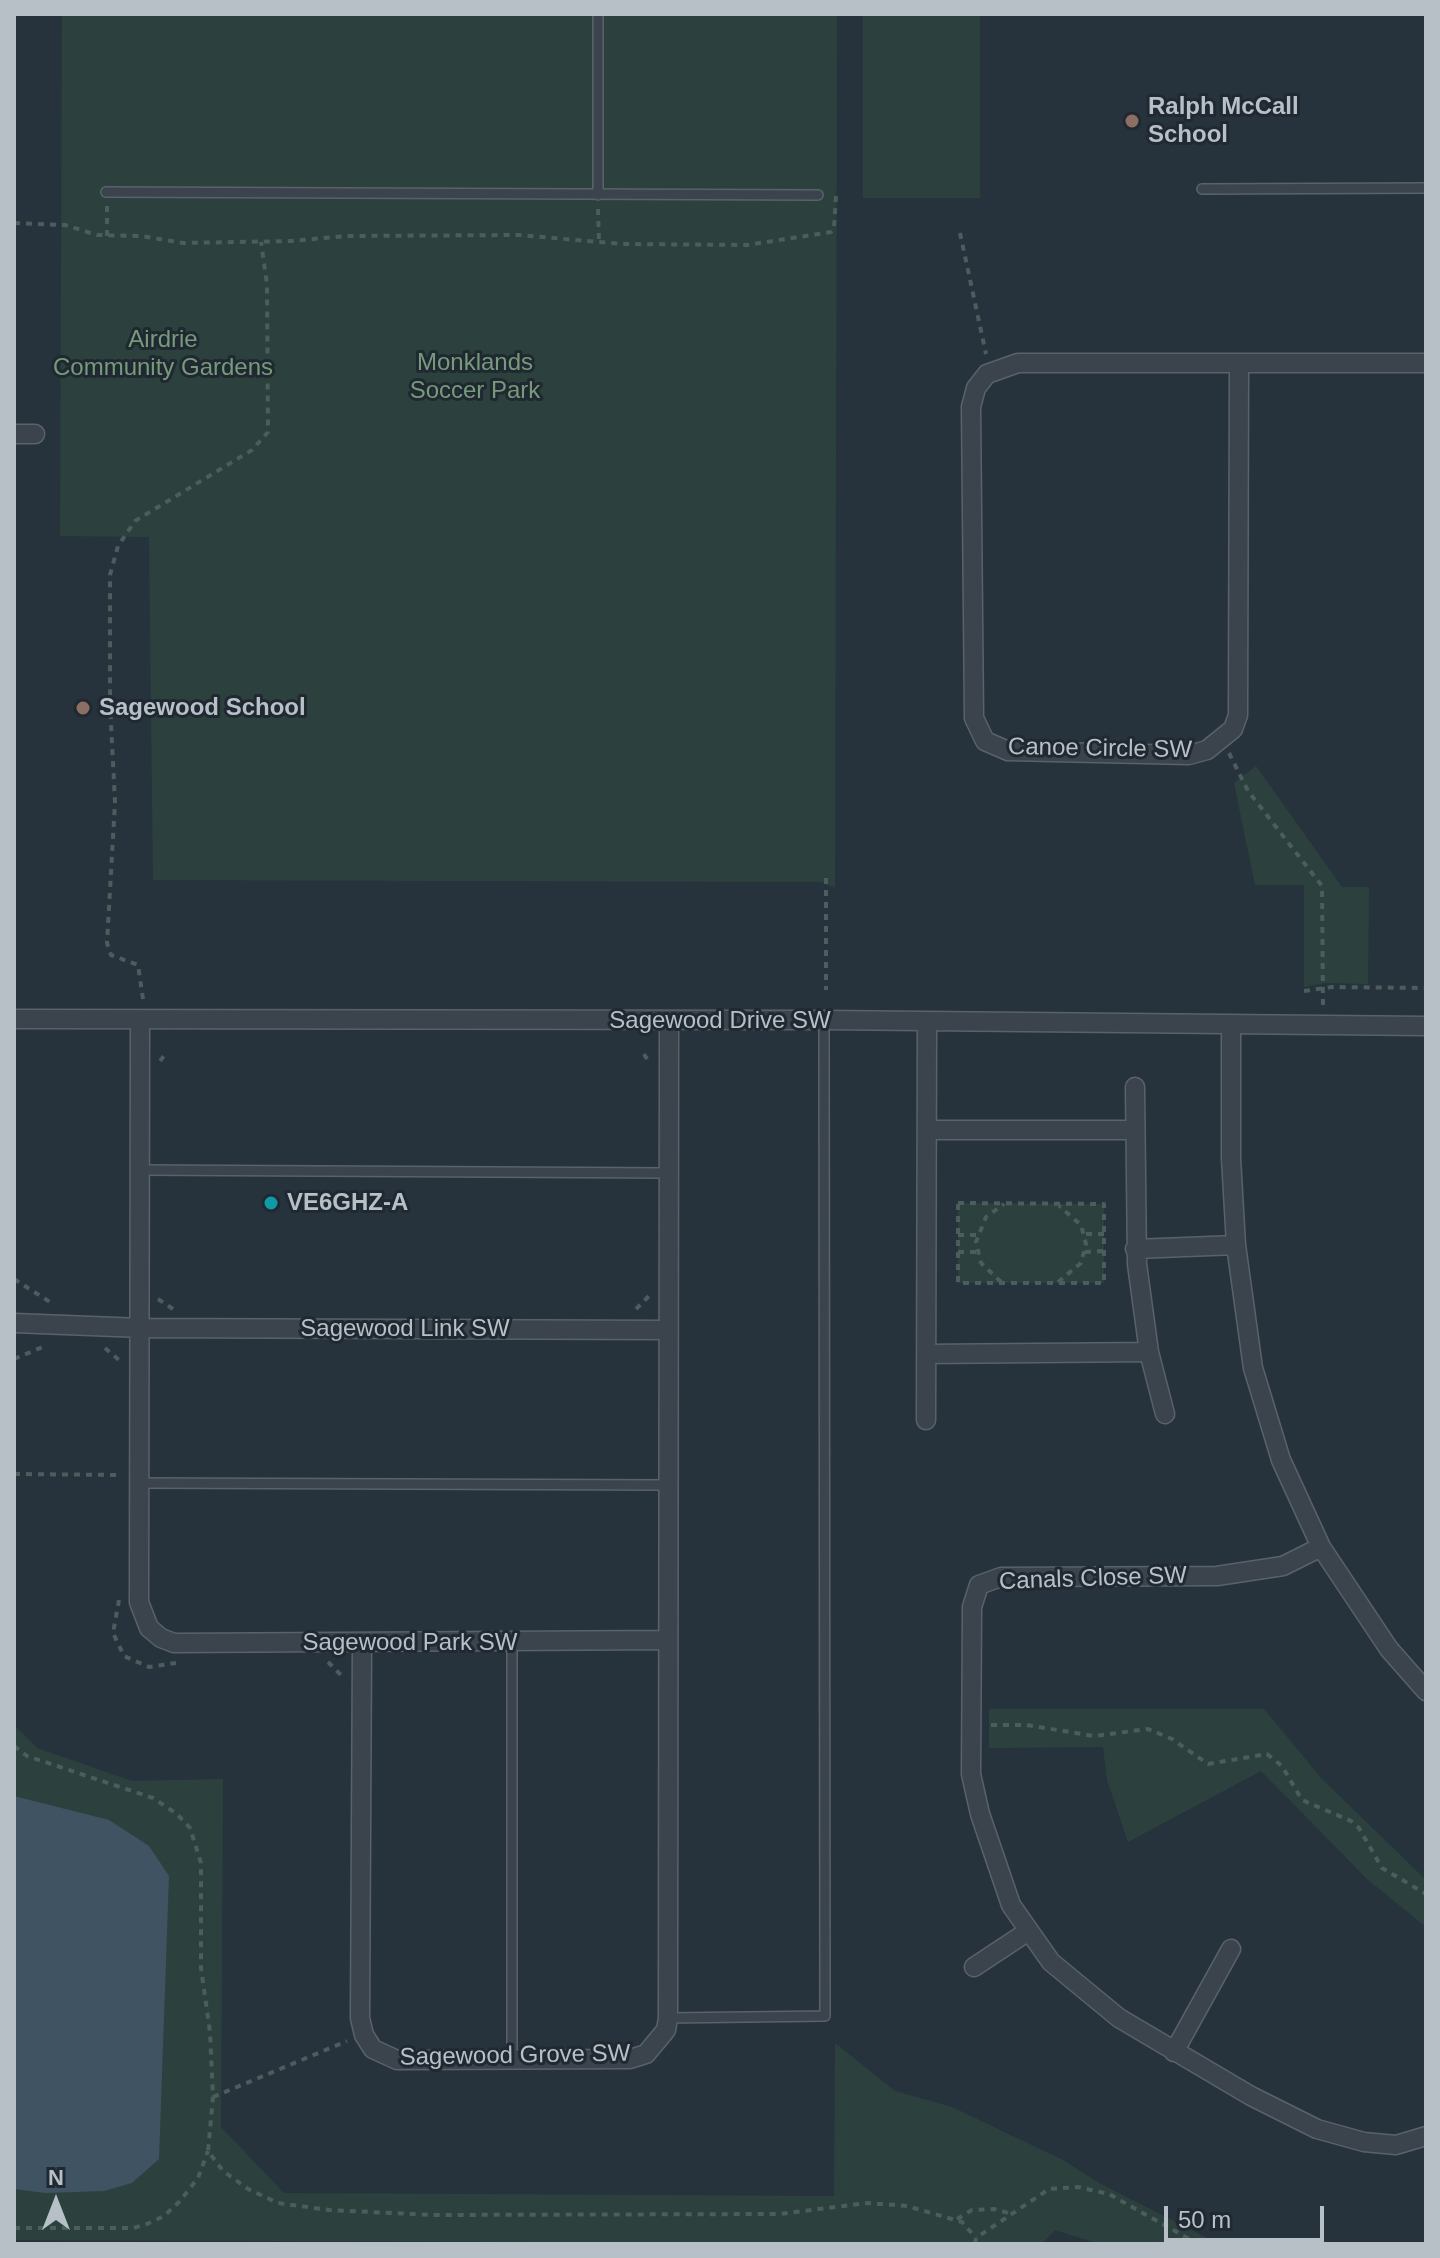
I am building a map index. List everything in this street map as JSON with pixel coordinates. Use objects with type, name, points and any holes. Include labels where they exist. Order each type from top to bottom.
[{"type":"street","points":[[990,372],[1018,363],[1426,363]]},
{"type":"street","name":"Canoe Circle SW","points":[[990,372],[976,388],[971,407],[974,718],[977,731],[985,741],[1008,751],[1189,755],[1223,740],[1233,729],[1238,715],[1239,365]]},
{"type":"street","points":[[14,434],[35,434]]},
{"type":"street","name":"Sagewood Drive SW","points":[[14,1019],[824,1020],[1426,1026]]},
{"type":"street","name":"Sagewood Park SW","points":[[141,1020],[139,1602],[149,1628],[161,1638],[174,1643],[667,1640]]},
{"type":"street","points":[[667,1640],[669,1021]]},
{"type":"street","points":[[926,1420],[927,1021]]},
{"type":"street","points":[[1231,1024],[1231,1158],[1236,1245],[1253,1368],[1281,1460],[1321,1547],[1389,1649],[1426,1691]]},
{"type":"street","points":[[1135,1087],[1135,1249],[1149,1352],[1165,1414]]},
{"type":"street","points":[[927,1130],[1135,1130]]},
{"type":"street","points":[[1135,1249],[1236,1245]]},
{"type":"street","name":"Sagewood Link SW","points":[[14,1323],[142,1328],[667,1330]]},
{"type":"street","points":[[926,1354],[1149,1352]]},
{"type":"street","name":"Canals Close SW","points":[[1321,1547],[1283,1566],[1217,1576],[1001,1577],[979,1585],[972,1607],[971,1774],[980,1814],[1011,1905],[1027,1932],[1051,1962],[1119,2018],[1174,2052],[1317,2129],[1364,2142],[1396,2145],[1426,2136]]},
{"type":"street","name":"Sagewood Grove SW","points":[[364,2035],[373,2049],[397,2060],[630,2059],[646,2054],[657,2045],[666,2030],[668,2018],[667,1640]]},
{"type":"street","points":[[362,1644],[360,2018],[364,2035]]},
{"type":"street","points":[[974,1967],[1027,1932]]},
{"type":"street","points":[[1174,2052],[1231,1949]]},
{"type":"lane","points":[[598,14],[598,195]]},
{"type":"lane","points":[[1202,189],[1426,188]]},
{"type":"lane","points":[[106,192],[818,195]]},
{"type":"lane","points":[[668,2018],[825,2016],[824,1020]]},
{"type":"lane","points":[[141,1170],[668,1173]]},
{"type":"lane","points":[[140,1479],[667,1485]]},
{"type":"lane","points":[[512,1642],[512,2060]]},
{"type":"path","points":[[106,192],[107,236]]},
{"type":"path","points":[[598,195],[599,242]]},
{"type":"path","points":[[14,223],[65,225],[107,236],[183,243],[347,236],[519,235],[599,242],[747,245],[826,233],[834,229],[836,195],[818,195]]},
{"type":"path","points":[[960,233],[990,372]]},
{"type":"path","points":[[141,1020],[140,970],[134,962],[111,955],[107,943],[115,802],[110,704],[110,575],[118,546],[135,521],[252,450],[268,432],[267,284],[261,242]]},
{"type":"path","points":[[1223,740],[1248,791],[1322,886],[1323,1025]]},
{"type":"path","points":[[826,878],[826,990]]},
{"type":"path","points":[[1304,991],[1322,988],[1426,988]]},
{"type":"path","points":[[644,1054],[652,1071]]},
{"type":"path","points":[[958,1203],[1005,1203],[1104,1204],[1104,1283],[958,1283],[958,1203]]},
{"type":"path","points":[[1003,1283],[988,1271],[977,1252],[977,1235],[986,1217],[1005,1203]]},
{"type":"path","points":[[1054,1204],[1075,1216],[1085,1234],[1085,1252],[1075,1270],[1056,1283]]},
{"type":"path","points":[[1085,1234],[1104,1234]]},
{"type":"path","points":[[958,1235],[977,1235]]},
{"type":"path","points":[[1085,1252],[1104,1251]]},
{"type":"path","points":[[958,1252],[977,1252]]},
{"type":"path","points":[[14,1279],[61,1308]]},
{"type":"path","points":[[627,1313],[644,1304],[651,1290]]},
{"type":"path","points":[[142,1300],[162,1299],[180,1312]]},
{"type":"path","points":[[14,1474],[140,1479]]},
{"type":"path","points":[[969,1725],[1027,1725],[1094,1736],[1148,1729],[1172,1739],[1208,1764],[1267,1754],[1282,1766],[1302,1800],[1351,1821],[1359,1828],[1382,1868],[1426,1894]]},
{"type":"path","points":[[14,1746],[27,1756],[153,1798],[177,1814],[190,1828],[201,1863],[201,1968],[210,2032],[213,2097],[208,2151],[198,2178],[164,2216],[133,2228],[14,2228]]},
{"type":"path","points":[[213,2097],[364,2035]]},
{"type":"path","points":[[208,2151],[223,2171],[248,2189],[278,2203],[329,2210],[434,2215],[779,2214],[868,2203],[907,2206],[962,2222],[976,2241],[1049,2189],[1078,2187],[1109,2194],[1198,2244]]},
{"type":"path","points":[[955,2220],[972,2210],[994,2209],[1012,2214]]},
{"type":"green space","name":"Monklands Soccer Park","points":[[62,14],[837,14],[835,888],[821,882],[153,880],[149,537],[60,536]]},
{"type":"green space","points":[[863,14],[980,14],[980,198],[863,198]]},
{"type":"green space","points":[[1256,766],[1342,887],[1369,887],[1368,984],[1326,983],[1304,987],[1304,885],[1255,885],[1234,783]]},
{"type":"green space","points":[[958,1203],[1104,1204],[1104,1283],[958,1283]]},
{"type":"green space","points":[[989,1709],[1264,1709],[1322,1779],[1426,1880],[1426,1927],[1367,1879],[1261,1771],[1128,1842],[1107,1780],[1103,1747],[989,1748]]},
{"type":"green space","points":[[14,1725],[37,1748],[132,1781],[223,1779],[221,2127],[284,2193],[834,2196],[835,2043],[895,2091],[952,2107],[1063,2160],[1099,2183],[1219,2244],[1099,2244],[1055,2230],[1042,2244],[14,2240]]},
{"type":"water","points":[[14,1796],[109,1820],[149,1846],[169,1876],[159,2159],[132,2183],[104,2191],[45,2193],[14,2189]]},
{"type":"place","name":"Ralph McCall School","points":[[1132,121]]},
{"type":"place","name":"Sagewood School","points":[[83,708]]},
{"type":"place","name":"VE6GHZ-A","points":[[271,1203]]},
{"type":"park label","name":"Airdrie Community Gardens","points":[[163,354]]}]
